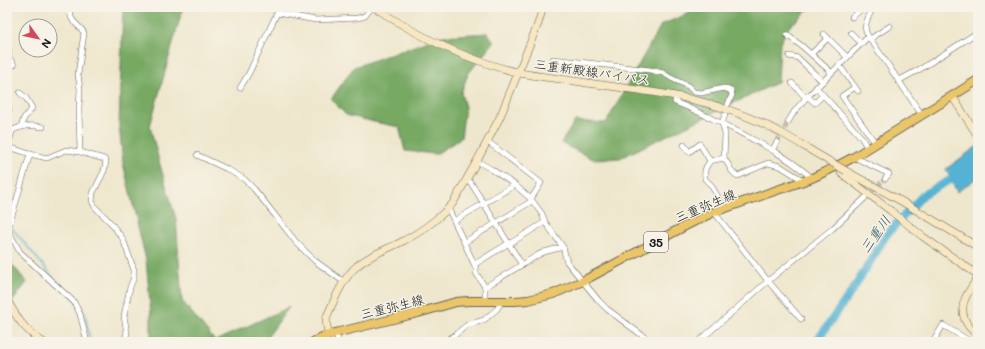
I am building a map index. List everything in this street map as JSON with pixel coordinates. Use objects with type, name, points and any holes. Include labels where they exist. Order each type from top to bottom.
[{"type":"main road","points":[[332,334],[326,326],[327,316],[350,273],[369,257],[417,234],[448,208],[458,194],[500,117],[544,7]]},
{"type":"main road","name":"三重新殿線バイパス","points":[[372,8],[421,36],[457,53],[486,63],[531,75],[676,96],[706,102],[752,119],[780,132],[829,162],[922,236],[978,276]]},
{"type":"main road","name":"三重弥生線","points":[[313,342],[332,334],[456,302],[528,300],[553,294],[583,281],[714,212],[835,168],[978,80]]},
{"type":"main road","points":[[952,96],[978,136]]},
{"type":"main road","name":"三重新殿線バイパス","points":[[843,172],[901,201],[978,247]]},
{"type":"main road","points":[[978,276],[966,297],[963,310],[966,322],[978,335]]},
{"type":"main road","points":[[7,300],[19,321],[33,336],[43,342]]},
{"type":"street","points":[[70,7],[73,20],[84,33],[78,74],[80,89],[80,152]]},
{"type":"street","points":[[852,17],[864,7]]},
{"type":"street","points":[[882,7],[872,9],[865,24],[865,29],[869,38],[922,115]]},
{"type":"street","points":[[240,88],[249,73],[277,13],[324,20],[358,18],[364,16],[372,8]]},
{"type":"street","points":[[788,122],[794,112],[807,97],[846,57],[861,43],[890,26]]},
{"type":"street","points":[[898,81],[922,68],[978,32]]},
{"type":"street","points":[[851,33],[861,43]]},
{"type":"street","points":[[787,35],[803,46],[831,72]]},
{"type":"street","points":[[811,54],[826,36],[846,57]]},
{"type":"street","points":[[7,49],[9,52],[8,56],[14,65]]},
{"type":"street","points":[[789,56],[798,58],[822,81]]},
{"type":"street","points":[[553,60],[650,70],[663,73],[688,86],[694,92],[701,93],[724,88],[730,91],[732,95],[728,104]]},
{"type":"street","points":[[839,65],[856,89],[842,96],[876,144]]},
{"type":"street","points":[[792,83],[815,103],[824,95]]},
{"type":"street","points":[[816,87],[861,136],[868,149]]},
{"type":"street","points":[[20,93],[26,98],[32,108],[24,118],[22,127]]},
{"type":"street","points":[[676,96],[675,102],[696,110],[722,123],[790,160],[804,170],[808,179]]},
{"type":"street","points":[[724,115],[722,123],[725,134],[724,158],[735,176],[768,163],[780,166],[808,179]]},
{"type":"street","points":[[43,127],[32,125],[9,130],[12,132],[8,145],[9,147],[47,158],[66,150],[80,152],[104,158],[106,162],[104,171],[93,193],[92,201],[95,207],[110,222],[123,239],[134,270],[134,276],[130,287],[124,316],[127,333],[124,342]]},
{"type":"street","points":[[465,242],[531,200],[541,183],[487,141]]},
{"type":"street","points":[[772,150],[777,142]]},
{"type":"street","points":[[684,146],[690,152],[700,144],[710,161]]},
{"type":"street","points":[[30,154],[8,230],[20,252],[74,302],[80,314],[87,342]]},
{"type":"street","points":[[197,155],[244,179],[254,189],[296,242],[315,261],[344,282]]},
{"type":"street","points":[[854,157],[889,174],[885,179]]},
{"type":"street","points":[[724,158],[710,161],[705,167],[704,173],[705,179],[711,184],[725,208]]},
{"type":"street","points":[[477,161],[514,185],[531,200],[564,247],[567,262],[599,302],[651,342]]},
{"type":"street","points":[[467,179],[484,203],[522,265]]},
{"type":"street","points":[[454,221],[514,185]]},
{"type":"street","points":[[698,342],[865,198]]},
{"type":"street","points":[[448,208],[475,264],[476,273],[485,287],[484,301]]},
{"type":"street","points":[[714,212],[768,281],[801,320]]},
{"type":"street","points":[[475,264],[545,222]]},
{"type":"street","points":[[485,287],[544,252],[564,247]]},
{"type":"street","points":[[444,342],[456,335],[467,325],[484,320],[497,309],[502,301]]},
{"type":"street","points":[[933,342],[943,325],[971,342]]},
{"type":"street","points":[[332,334],[339,342]]},
{"type":"green space","points":[[123,7],[183,7],[150,126],[176,219],[182,301],[215,341],[289,307],[264,342],[151,342],[151,314],[146,260],[123,163],[119,125]]},
{"type":"green space","points":[[704,7],[811,7],[789,27],[780,43],[778,82],[620,158],[593,159],[561,143],[575,121],[606,123],[661,25]]},
{"type":"green space","points":[[488,33],[494,42],[468,74],[461,93],[465,107],[461,138],[436,154],[405,151],[399,127],[346,115],[331,99],[354,67],[443,36]]},
{"type":"green space","points":[[7,259],[27,282],[7,309]]},
{"type":"water","points":[[978,146],[978,177],[957,192],[946,169]]},
{"type":"waterway","name":"三重川","points":[[816,342],[854,288],[887,234],[924,194],[978,165]]},
{"type":"waterway","points":[[11,227],[52,276],[81,306],[85,313],[90,342]]},
{"type":"tunnel","points":[[777,142],[788,122]]},
{"type":"tunnel","points":[[867,196],[885,179]]}]
